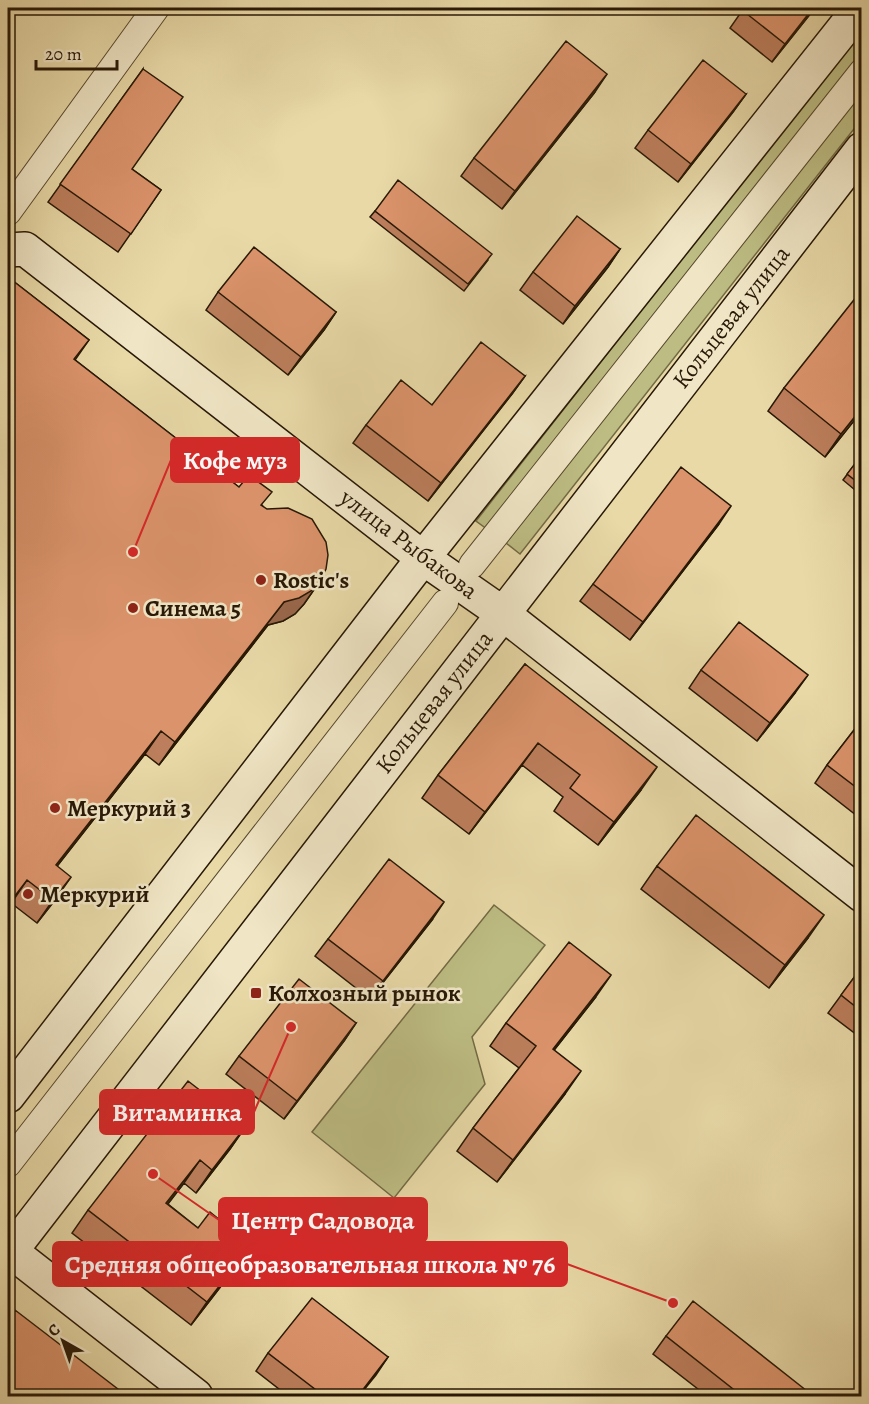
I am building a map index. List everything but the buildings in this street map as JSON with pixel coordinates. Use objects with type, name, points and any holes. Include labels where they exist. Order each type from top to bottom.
[{"type":"main road","points":[[8,1096],[423,558],[860,8]]},
{"type":"main road","name":"Кольцевая улица","points":[[8,1252],[861,149]]},
{"type":"main road","name":"улица Рыбакова","points":[[8,250],[25,249],[423,558],[502,613],[861,895]]},
{"type":"main road","points":[[8,1252],[196,1396]]},
{"type":"street","points":[[8,212],[156,8]]},
{"type":"street","points":[[472,565],[861,72]]},
{"type":"street","points":[[8,1164],[445,603]]},
{"type":"green space","points":[[861,30],[861,61],[491,532],[476,521]]},
{"type":"green space","points":[[861,90],[861,120],[520,554],[506,543]]},
{"type":"green space","points":[[494,905],[545,945],[472,1037],[485,1084],[394,1198],[312,1132]]},
{"type":"place","name":"Кофе муз","points":[[133,552]]},
{"type":"place","name":"Rostic's","points":[[261,580]]},
{"type":"place","name":"Синема 5","points":[[133,608]]},
{"type":"place","name":"Меркурий 3","points":[[55,808]]},
{"type":"place","name":"Меркурий","points":[[28,894]]},
{"type":"place","name":"Колхозный рынок","points":[[256,993]]},
{"type":"place","name":"Витаминка","points":[[291,1027]]},
{"type":"place","name":"Центр Садовода","points":[[153,1174]]},
{"type":"place","name":"Средняя общеобразовательная школа № 76","points":[[673,1303]]}]
